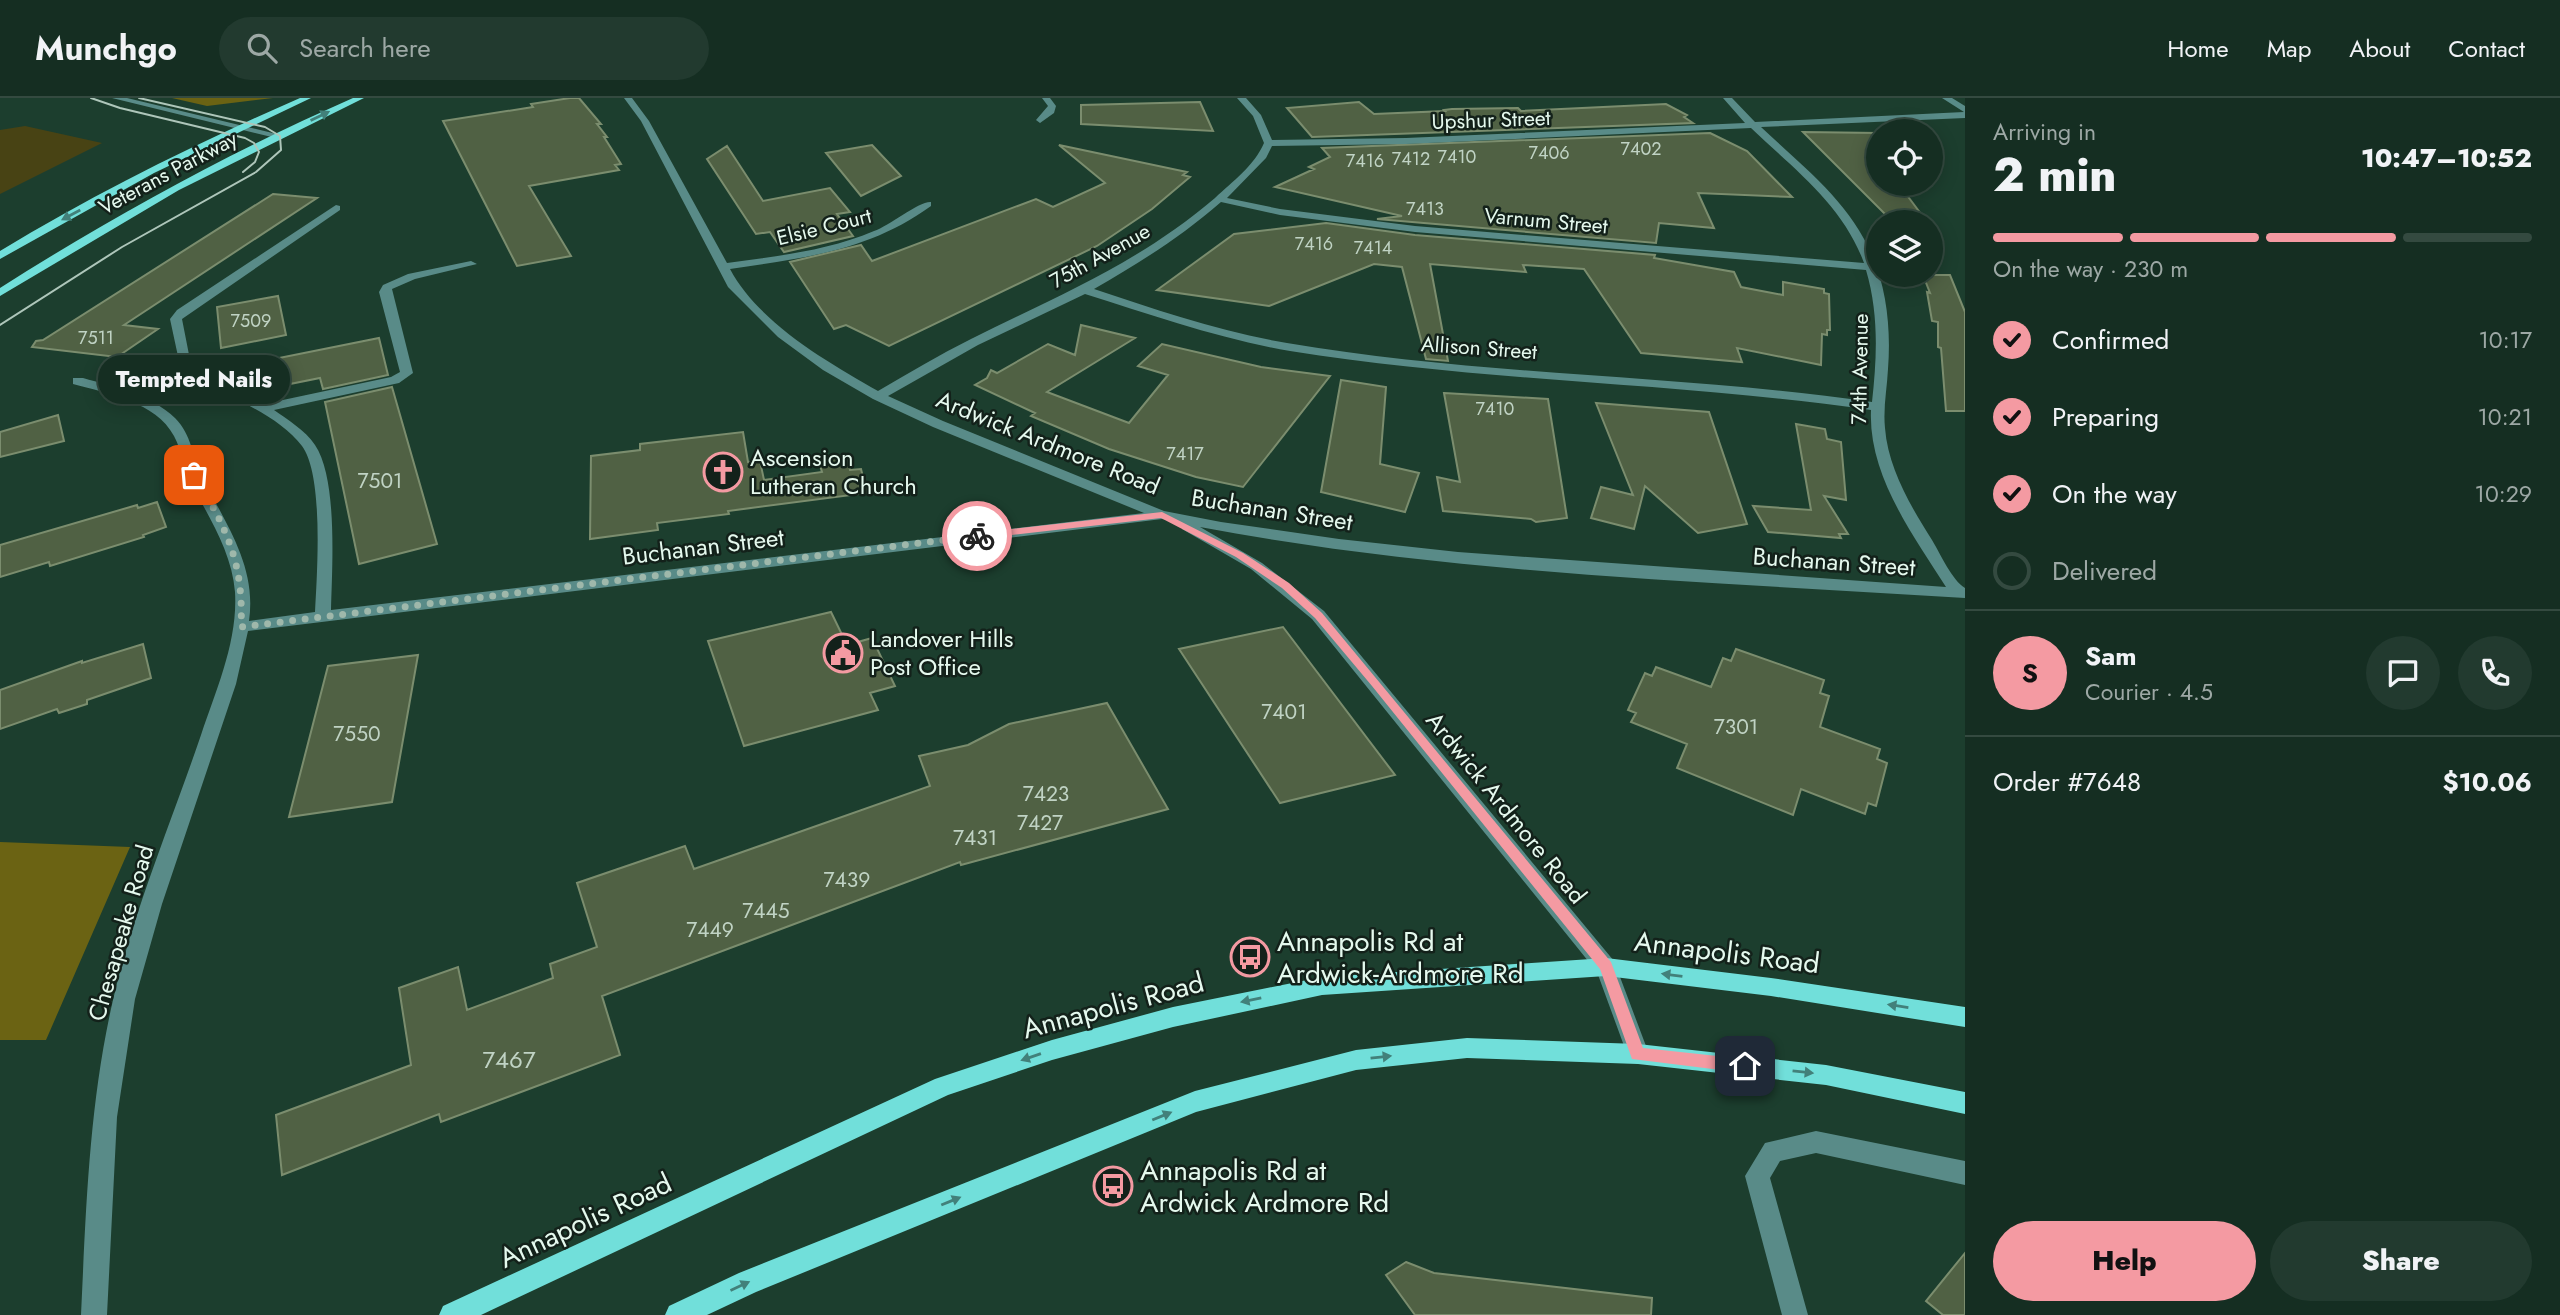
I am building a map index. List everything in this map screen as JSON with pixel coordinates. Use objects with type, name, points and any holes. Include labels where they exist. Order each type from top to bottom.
[{"type":"main road","name":"Veterans Parkway","points":[[0,256],[29,237],[242,127],[307,98]]},
{"type":"main road","name":"Veterans Parkway","points":[[0,293],[148,203],[360,98]]},
{"type":"main road","name":"Annapolis Road","points":[[452,1315],[943,1086],[1052,1050],[1173,1017],[1322,986],[1606,967],[1771,987],[1965,1017]]},
{"type":"main road","points":[[678,1315],[748,1282],[1195,1102],[1356,1060],[1468,1048],[1637,1054],[1826,1075],[1965,1103]]},
{"type":"street","points":[[116,98],[280,136]]},
{"type":"street","name":"Ardwick Ardmore Road","points":[[628,98],[645,121],[734,287],[782,334],[827,367],[878,396],[938,424],[1162,515],[1240,555],[1285,586],[1318,615],[1606,967],[1637,1054]]},
{"type":"street","points":[[1040,120],[1051,111],[1052,106],[1046,98]]},
{"type":"street","points":[[1241,98],[1257,115],[1269,143]]},
{"type":"street","name":"74th Avenue","points":[[1727,98],[1805,172],[1838,209],[1859,239],[1866,255]]},
{"type":"street","points":[[1945,98],[1965,113]]},
{"type":"street","name":"Upshur Street","points":[[1269,143],[1406,141],[1755,126],[1965,113]]},
{"type":"street","name":"75th Avenue","points":[[878,396],[974,342],[1084,290],[1148,254],[1219,199],[1263,156],[1269,143]]},
{"type":"street","name":"Varnum Street","points":[[1219,199],[1293,214],[1415,229],[1866,267]]},
{"type":"street","name":"Elsie Court","points":[[722,267],[816,252],[859,242],[893,229],[927,204]]},
{"type":"street","points":[[323,616],[325,525],[314,454],[292,430],[260,409],[186,372],[176,318],[181,312],[336,208]]},
{"type":"street","points":[[260,409],[395,380],[407,373],[385,292],[387,287],[412,276],[471,264]]},
{"type":"street","name":"74th Avenue","points":[[1877,287],[1884,332],[1877,407],[1878,436],[1884,461],[1927,543],[1962,593]]},
{"type":"street","name":"Allison Street","points":[[1084,290],[1243,337],[1330,353],[1408,362],[1733,387],[1877,407]]},
{"type":"street","name":"Chesapeake Road","points":[[78,381],[115,391],[160,412],[181,435],[194,475],[222,521],[240,574],[241,627],[224,690],[148,917],[124,1000],[111,1079],[100,1178],[94,1315]]},
{"type":"street","name":"Buchanan Street","points":[[241,627],[1162,515],[1249,533],[1343,546],[1564,566],[1962,593]]},
{"type":"street","points":[[1795,1315],[1757,1176],[1773,1151],[1816,1142],[1965,1173]]},
{"type":"shaded area","points":[[172,98],[273,98],[207,106]]},
{"type":"shaded area","points":[[25,126],[102,143],[0,194],[0,130]]},
{"type":"shaded area","points":[[0,842],[130,847],[46,1040],[0,1040]]},
{"type":"building","points":[[579,98],[601,124],[597,124],[621,164],[615,165],[619,170],[529,186],[571,256],[517,266],[443,121],[533,107],[531,104]]},
{"type":"building","points":[[1200,102],[1213,131],[1081,124],[1081,105]]},
{"type":"building","points":[[1359,102],[1374,114],[1452,109],[1518,108],[1521,111],[1666,104],[1687,115],[1684,117],[1693,123],[1312,137],[1287,108]]},
{"type":"building","points":[[1803,132],[1866,133],[1866,195]]},
{"type":"building","points":[[1710,133],[1747,151],[1792,197],[1698,193],[1714,228],[1659,223],[1656,243],[1377,219],[1402,216],[1275,187],[1314,169],[1309,167],[1330,157],[1322,148]]},
{"type":"building","points":[[872,145],[901,176],[861,196],[826,153]]},
{"type":"building","points":[[1059,145],[1187,172],[1183,175],[1190,177],[1152,209],[1097,246],[889,346],[846,325],[834,329],[790,262],[861,245],[872,261],[1036,199],[1053,207],[1105,183]]},
{"type":"building","points":[[727,146],[763,201],[830,188],[850,212],[837,214],[853,236],[784,252],[770,232],[756,234],[707,159]]},
{"type":"building","points":[[273,194],[317,198],[124,325],[158,329],[117,357],[32,347],[36,341],[43,340]]},
{"type":"building","points":[[1867,196],[1908,196],[1918,210],[1881,210]]},
{"type":"building","points":[[1326,223],[1415,235],[1655,255],[1654,258],[1734,272],[1741,287],[1783,295],[1783,282],[1824,289],[1824,293],[1829,294],[1830,330],[1827,330],[1827,335],[1822,334],[1821,365],[1737,348],[1742,362],[1641,353],[1584,269],[1523,265],[1526,272],[1430,264],[1448,361],[1426,359],[1402,267],[1374,264],[1269,306],[1157,290],[1234,234]]},
{"type":"building","points":[[1943,275],[1950,275],[1965,312],[1965,411],[1946,411],[1941,348],[1938,347],[1938,322],[1932,321],[1927,292],[1930,293],[1928,287],[1943,287]]},
{"type":"building","points":[[278,296],[286,335],[221,348],[217,307]]},
{"type":"building","points":[[1081,325],[1135,338],[1047,392],[1129,423],[1168,375],[1138,366],[1162,344],[1261,367],[1330,376],[1243,487],[1196,477],[1109,449],[1031,416],[1035,413],[975,385],[987,378],[991,370],[997,373],[1048,344],[1075,355]]},
{"type":"building","points":[[379,338],[388,375],[323,389],[320,378],[280,386],[274,359]]},
{"type":"building","points":[[1341,380],[1386,387],[1380,464],[1419,473],[1405,512],[1321,492]]},
{"type":"building","points":[[392,387],[437,544],[359,564],[325,402]]},
{"type":"building","points":[[1444,393],[1548,399],[1567,518],[1536,522],[1531,519],[1443,511],[1437,477],[1460,482]]},
{"type":"building","points":[[1596,403],[1709,412],[1747,524],[1698,533],[1645,486],[1634,529],[1591,518],[1601,487],[1633,495]]},
{"type":"building","points":[[58,415],[64,441],[0,457],[0,432]]},
{"type":"building","points":[[1796,424],[1825,429],[1827,439],[1841,442],[1846,500],[1824,496],[1848,534],[1839,534],[1841,538],[1768,532],[1753,506],[1811,510]]},
{"type":"building","points":[[743,432],[748,462],[760,461],[764,480],[822,472],[818,459],[847,455],[850,470],[861,469],[867,493],[728,511],[729,514],[657,523],[658,530],[590,539],[591,456],[640,450],[640,444]]},
{"type":"building","points":[[157,502],[166,527],[143,535],[144,537],[50,566],[49,562],[0,577],[0,545],[137,505],[138,508]]},
{"type":"building","points":[[831,612],[847,645],[872,638],[895,686],[870,693],[878,710],[744,746],[708,641]]},
{"type":"building","points":[[1283,627],[1395,775],[1280,803],[1179,649]]},
{"type":"building","points":[[143,644],[151,678],[87,700],[87,704],[59,713],[57,709],[0,729],[0,690],[82,661]]},
{"type":"building","points":[[1736,649],[1824,680],[1820,693],[1829,696],[1820,727],[1880,749],[1877,759],[1887,763],[1876,806],[1868,803],[1865,814],[1801,789],[1793,815],[1677,768],[1687,744],[1631,722],[1636,713],[1628,710],[1645,673],[1652,676],[1656,667],[1711,687],[1723,658],[1731,661]]},
{"type":"building","points":[[418,655],[392,802],[289,817],[328,666]]},
{"type":"building","points":[[1107,703],[1168,809],[961,865],[960,862],[602,996],[620,1055],[441,1122],[439,1114],[282,1175],[276,1115],[411,1065],[399,988],[458,967],[467,1010],[553,978],[550,964],[597,947],[577,883],[685,846],[694,869],[930,786],[919,756],[968,745],[1009,724]]},
{"type":"building","points":[[1965,1253],[1965,1315],[1943,1315],[1926,1301]]},
{"type":"building","points":[[1406,1262],[1434,1273],[1652,1298],[1651,1315],[1415,1315],[1386,1275]]},
{"type":"tram line","points":[[91,98],[120,108],[245,138],[254,143],[259,152],[255,162],[243,172]]},
{"type":"tram line","points":[[0,325],[122,247],[256,172],[281,150],[280,136],[265,127],[139,98]]},
{"type":"way so far","points":[[194,475],[222,521],[240,574],[241,627],[977,536]]},
{"type":"place","name":"Ascension Lutheran Church","points":[[723,472]]},
{"type":"place","name":"Tempted Nails","points":[[194,475]]},
{"type":"place","name":"Landover Hills Post Office","points":[[843,653]]},
{"type":"place","name":"Annapolis Rd at Ardwick-Ardmore Rd","points":[[1250,957]]},
{"type":"place","name":"Annapolis Rd at Ardwick Ardmore Rd","points":[[1113,1186]]},
{"type":"route","points":[[977,536],[1162,515],[1194,529],[1240,555],[1285,586],[1318,615],[1376,683],[1606,967],[1637,1054],[1745,1066]]}]
